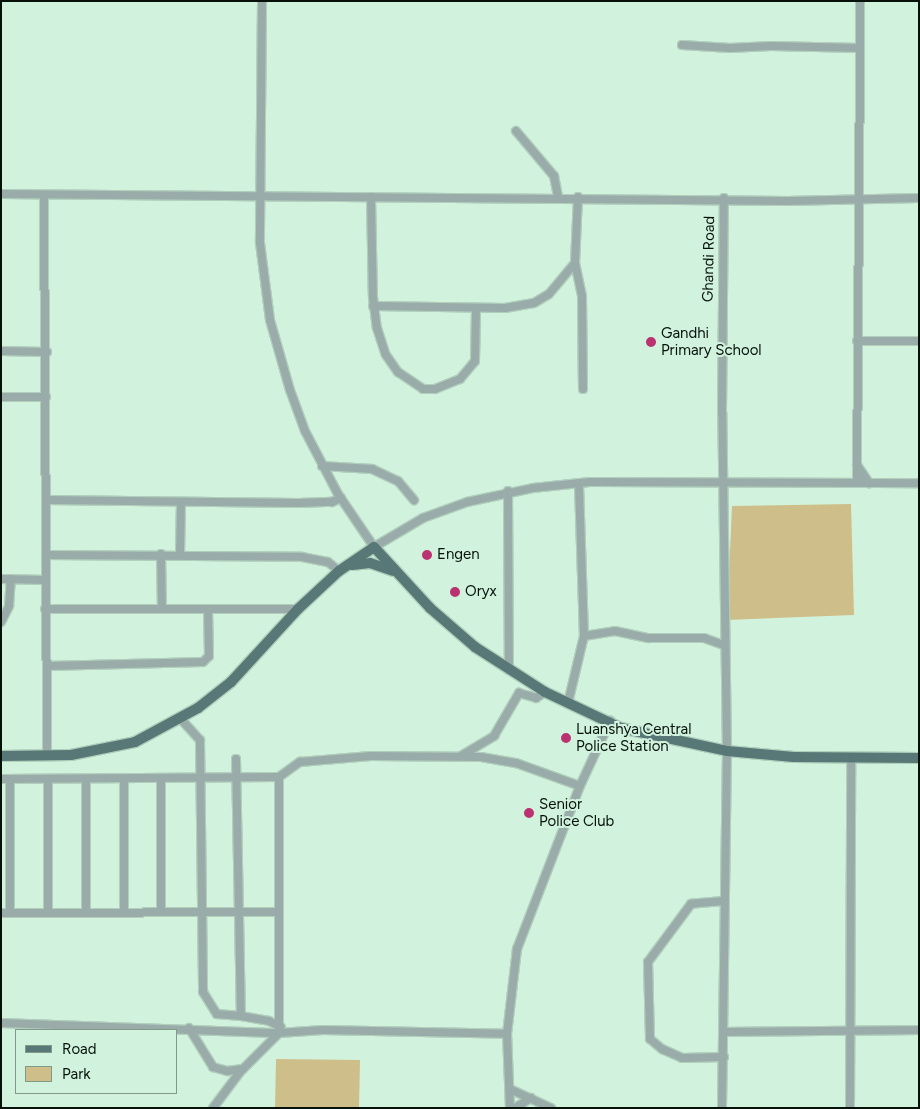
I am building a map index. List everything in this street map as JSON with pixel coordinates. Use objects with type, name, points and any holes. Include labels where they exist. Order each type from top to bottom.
[{"type":"main road","points":[[1,756],[47,756],[90,752],[135,742],[198,708],[230,682],[298,609],[341,570],[374,547],[396,572],[454,630],[509,670],[545,692],[610,721],[647,735],[726,751],[851,758],[919,758]]},
{"type":"main road","points":[[341,570],[370,563],[396,572]]},
{"type":"street","points":[[262,1],[260,243],[270,320],[290,390],[322,466],[374,547],[423,518],[508,491],[579,483],[919,483]]},
{"type":"street","points":[[857,483],[860,1]]},
{"type":"street","points":[[682,45],[860,48]]},
{"type":"street","points":[[516,131],[554,176],[558,197]]},
{"type":"street","points":[[1,194],[260,198],[724,198],[788,201],[919,198]]},
{"type":"street","points":[[44,194],[47,352],[47,756]]},
{"type":"street","points":[[371,197],[373,306],[379,335],[391,364],[408,382],[422,389],[449,385],[469,370],[478,345],[476,308]]},
{"type":"street","points":[[578,197],[575,263],[582,296],[582,389]]},
{"type":"street","name":"Ghandi Road","points":[[722,1108],[726,751],[722,482],[724,198]]},
{"type":"street","points":[[373,306],[476,308],[534,303],[549,294],[575,263]]},
{"type":"street","points":[[857,341],[919,341]]},
{"type":"street","points":[[1,351],[47,352]]},
{"type":"street","points":[[1,397],[46,397]]},
{"type":"street","points":[[857,465],[869,483]]},
{"type":"street","points":[[322,466],[372,469],[398,481],[414,500]]},
{"type":"street","points":[[568,703],[584,636],[579,483]]},
{"type":"street","points":[[508,491],[509,670]]},
{"type":"street","points":[[46,500],[332,502],[341,498]]},
{"type":"street","points":[[180,554],[181,502]]},
{"type":"street","points":[[161,554],[162,609]]},
{"type":"street","points":[[46,555],[180,554],[314,558],[331,563],[341,570]]},
{"type":"street","points":[[1,579],[46,580]]},
{"type":"street","points":[[1,622],[9,606],[11,579]]},
{"type":"street","points":[[46,609],[298,609]]},
{"type":"street","points":[[48,666],[203,662],[209,656],[208,609]]},
{"type":"street","points":[[584,636],[615,631],[648,638],[709,639],[723,645]]},
{"type":"street","points":[[459,757],[494,736],[520,693],[536,698],[545,692]]},
{"type":"street","points":[[180,718],[200,740],[202,992],[217,1014],[269,1020],[280,1030]]},
{"type":"street","points":[[510,1108],[507,1034],[517,948],[580,786],[610,721]]},
{"type":"street","points":[[1,779],[124,780],[279,777],[300,762],[313,760],[459,757],[505,760],[580,786]]},
{"type":"street","points":[[850,1108],[851,758]]},
{"type":"street","points":[[236,759],[241,1016]]},
{"type":"street","points":[[213,1108],[243,1069],[280,1030],[279,777]]},
{"type":"street","points":[[10,779],[10,913]]},
{"type":"street","points":[[86,779],[86,912]]},
{"type":"street","points":[[161,911],[162,779]]},
{"type":"street","points":[[48,780],[48,913]]},
{"type":"street","points":[[124,780],[124,910]]},
{"type":"street","points":[[723,901],[691,904],[648,962],[650,1039],[662,1050],[682,1058],[724,1057]]},
{"type":"street","points":[[1,913],[124,910],[238,914],[279,912]]},
{"type":"street","points":[[1,1023],[63,1027],[189,1028],[217,1033],[323,1030],[507,1034]]},
{"type":"street","points":[[189,1028],[213,1067],[227,1071],[243,1069]]},
{"type":"street","points":[[724,1032],[919,1030]]},
{"type":"street","points":[[510,1088],[551,1108]]},
{"type":"street","points":[[515,1108],[531,1098]]},
{"type":"green space","points":[[851,504],[854,615],[727,620],[732,506]]},
{"type":"green space","points":[[276,1059],[360,1060],[359,1108],[275,1108]]},
{"type":"place","name":"Gandhi Primary School","points":[[651,342]]},
{"type":"place","name":"Engen","points":[[427,555]]},
{"type":"place","name":"Oryx","points":[[455,592]]},
{"type":"place","name":"Luanshya Central Police Station","points":[[566,738]]},
{"type":"place","name":"Senior Police Club","points":[[529,813]]}]
